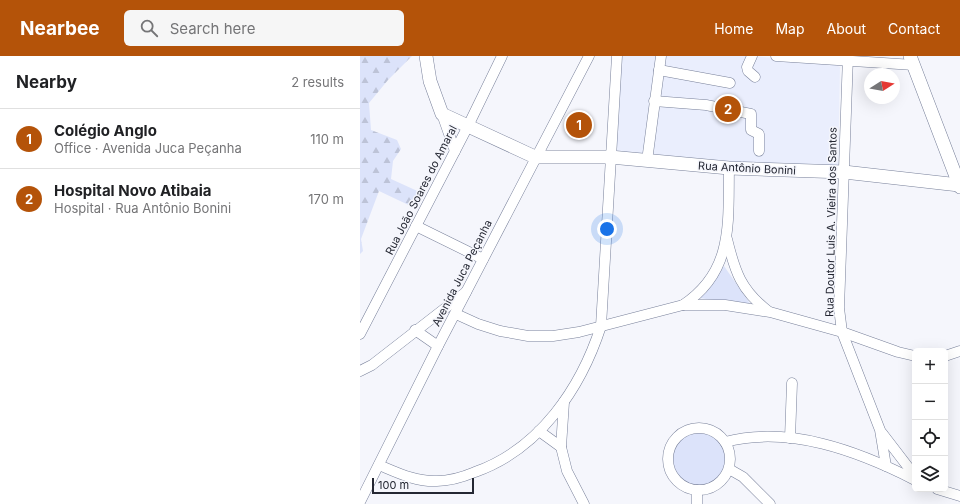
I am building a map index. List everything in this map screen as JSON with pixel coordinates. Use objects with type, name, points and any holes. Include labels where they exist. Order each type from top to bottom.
[{"type":"main road","points":[[426,56],[430,81],[442,114],[535,158]]},
{"type":"main road","points":[[912,60],[960,186]]},
{"type":"main road","name":"Rua Antônio Bonini","points":[[535,158],[610,158],[729,168],[844,172],[960,186]]},
{"type":"street","name":"Rua João Soares do Amaral","points":[[360,334],[468,126],[502,56]]},
{"type":"street","name":"Avenida Juca Peçanha","points":[[360,502],[438,346],[456,314],[466,291],[589,56]]},
{"type":"street","points":[[379,465],[400,474],[420,480],[437,481],[452,479],[481,470],[513,453],[540,431],[564,402],[581,376],[593,352],[601,326],[617,56]]},
{"type":"street","points":[[647,161],[661,56]]},
{"type":"street","points":[[752,56],[748,67],[748,72],[754,77]]},
{"type":"street","points":[[776,56],[912,60]]},
{"type":"street","name":"Rua Doutor Luis A. Vieira dos Santos","points":[[848,59],[839,308],[842,332],[880,430],[886,466]]},
{"type":"street","points":[[659,70],[730,83]]},
{"type":"street","points":[[654,100],[748,112],[752,117],[752,130],[759,134],[759,151]]},
{"type":"street","points":[[442,114],[454,151]]},
{"type":"street","points":[[729,168],[727,239],[732,262],[744,287],[755,300],[770,312]]},
{"type":"street","points":[[416,226],[483,259]]},
{"type":"street","points":[[683,305],[695,297],[713,276],[719,264],[727,239]]},
{"type":"street","points":[[719,264],[725,260],[732,262]]},
{"type":"street","points":[[360,371],[372,365],[466,291]]},
{"type":"street","points":[[456,314],[493,329],[528,336],[553,336],[579,332],[683,305],[725,305],[770,312],[842,332],[898,352],[912,355]]},
{"type":"street","points":[[415,330],[438,346]]},
{"type":"street","points":[[948,355],[960,351]]},
{"type":"street","points":[[790,438],[792,383]]},
{"type":"street","points":[[564,402],[562,447],[567,471],[584,504]]},
{"type":"street","points":[[700,428],[710,430],[719,435],[729,450],[729,468],[724,478],[716,485],[707,489],[697,490],[682,485],[672,473],[669,463],[669,453],[673,443],[680,435],[689,430],[700,428]]},
{"type":"street","name":"Rua Doutor Luis A. Vieira dos Santos","points":[[880,430],[912,472]]},
{"type":"street","points":[[540,431],[562,447]]},
{"type":"street","points":[[725,442],[758,437],[790,438],[832,447],[886,466],[912,479]]},
{"type":"street","points":[[729,468],[743,477],[770,504]]},
{"type":"street","points":[[697,490],[698,504]]},
{"type":"street","points":[[947,492],[960,496]]},
{"type":"shaded area","points":[[621,56],[752,56],[831,63],[840,67],[838,167],[726,162],[614,152]]},
{"type":"green space","points":[[360,56],[412,56],[388,80],[369,103],[371,130],[397,140],[401,149],[393,161],[391,179],[424,194],[417,209],[379,191],[361,239],[363,251],[360,254]]},
{"type":"green space","points":[[724,266],[751,305],[699,298]]},
{"type":"green space","points":[[694,432],[704,432],[714,436],[722,444],[726,454],[726,464],[722,474],[714,482],[704,486],[694,486],[684,482],[676,474],[672,464],[672,454],[676,444],[684,436]]},
{"type":"place","name":"Hospital Novo Atibaia","points":[[728,109]]},
{"type":"place","name":"Colégio Anglo","points":[[579,125]]}]
